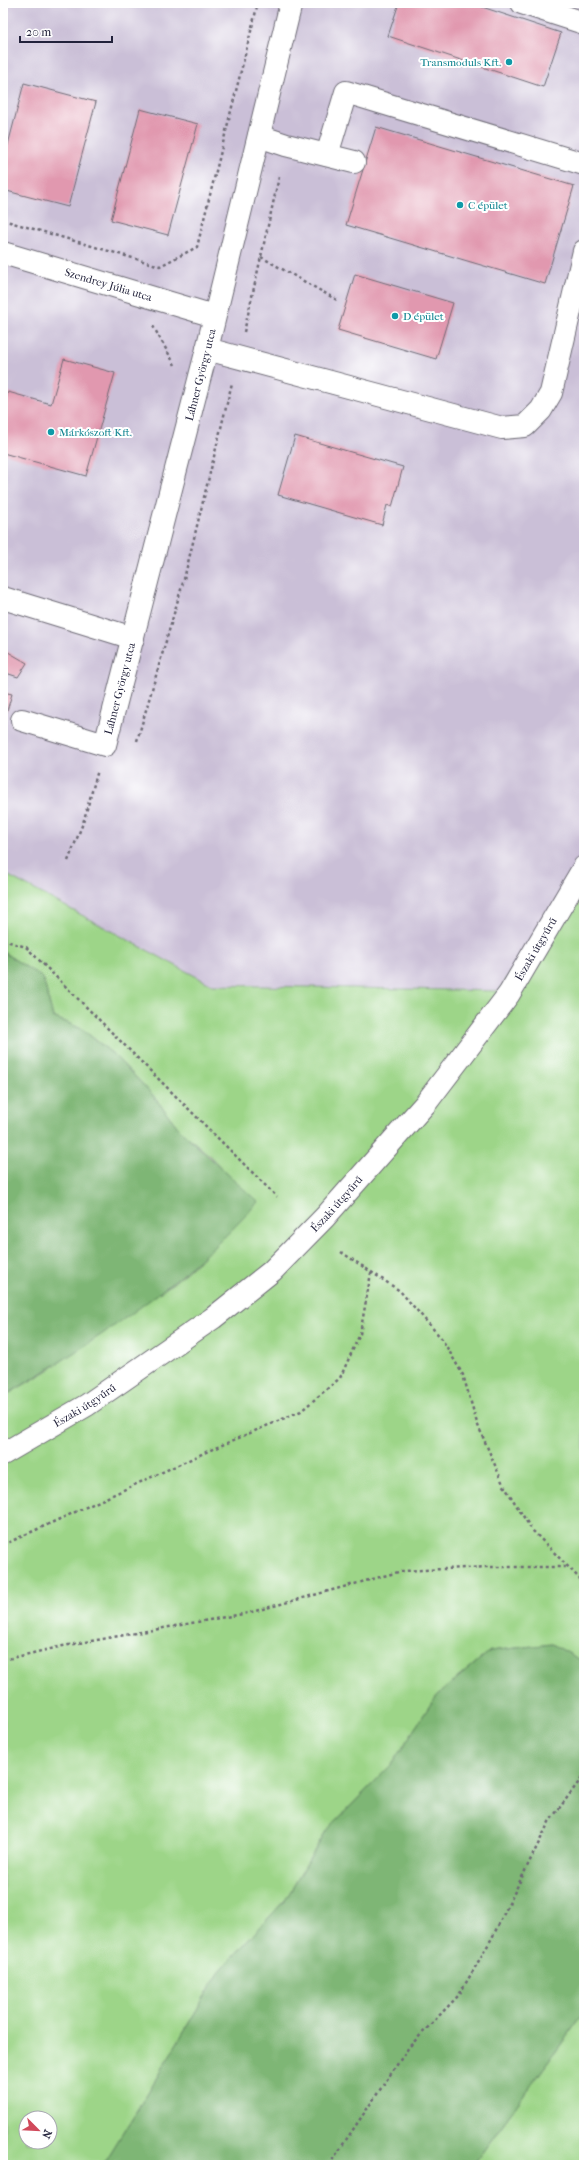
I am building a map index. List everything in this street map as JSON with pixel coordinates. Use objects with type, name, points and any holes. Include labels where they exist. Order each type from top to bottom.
[{"type":"street","name":"Láhner György utca","points":[[106,745],[207,349],[290,3]]},
{"type":"street","points":[[522,3],[584,23]]},
{"type":"street","points":[[327,154],[346,92],[584,164]]},
{"type":"street","points":[[259,136],[286,145],[327,154],[354,162]]},
{"type":"street","points":[[207,349],[502,428],[525,426],[541,410],[551,393],[584,251]]},
{"type":"street","name":"Szendrey Júlia utca","points":[[3,253],[214,316]]},
{"type":"street","points":[[3,598],[133,638]]},
{"type":"street","points":[[22,720],[106,745]]},
{"type":"street","name":"Északi útgyűrű","points":[[3,1454],[87,1405],[213,1318],[272,1271],[325,1217],[430,1097],[509,994],[584,867]]},
{"type":"path","points":[[3,220],[160,266],[197,247],[258,3]]},
{"type":"path","points":[[261,257],[337,300]]},
{"type":"path","points":[[150,320],[176,367]]},
{"type":"path","points":[[68,861],[83,823],[106,745]]},
{"type":"path","points":[[3,940],[26,947],[276,1198]]},
{"type":"path","points":[[341,1252],[400,1291],[442,1339],[463,1375],[477,1424],[503,1484],[532,1530],[584,1584]]},
{"type":"path","points":[[3,1546],[199,1455],[302,1411],[340,1378],[360,1334],[371,1273]]},
{"type":"path","points":[[3,1660],[62,1646],[248,1613],[402,1571],[487,1567],[568,1567]]},
{"type":"path","points":[[329,2165],[409,2047],[459,1995],[492,1938],[549,1822],[584,1775]]},
{"type":"shaded area","points":[[3,3],[584,3],[584,855],[573,877],[500,991],[212,985],[7,875],[3,875]]},
{"type":"green space","points":[[584,855],[584,1662],[552,1644],[490,1651],[436,1696],[391,1765],[326,1831],[286,1899],[219,1972],[103,2165],[3,2165],[3,1397],[47,1371],[172,1284],[204,1257],[236,1184],[210,1156],[180,1130],[151,1093],[114,1055],[82,1029],[53,1017],[43,978],[3,952],[3,875],[7,875],[212,985],[499,991],[573,877]]},
{"type":"green space","points":[[3,952],[43,978],[53,1017],[82,1029],[114,1055],[151,1093],[180,1130],[258,1202],[201,1258],[138,1309],[71,1355],[3,1397]]},
{"type":"green space","points":[[552,1644],[584,1662],[584,2013],[473,2165],[103,2165],[219,1972],[286,1899],[326,1831],[391,1765],[436,1696],[490,1651]]},
{"type":"green space","points":[[584,2013],[584,2165],[473,2165]]},
{"type":"building","name":"Transmoduls Kft.","points":[[399,3],[470,3],[561,33],[543,87],[388,36]]},
{"type":"building","points":[[24,83],[96,102],[68,207],[3,190],[3,164]]},
{"type":"building","points":[[140,109],[198,124],[168,235],[111,220]]},
{"type":"building","name":"C épület","points":[[376,127],[574,186],[545,284],[346,225]]},
{"type":"building","name":"D épület","points":[[355,274],[453,303],[436,359],[338,330]]},
{"type":"building","name":"Márkószoft Kft.","points":[[64,359],[115,373],[86,476],[3,453],[3,410],[8,392],[51,404]]},
{"type":"building","points":[[295,436],[403,467],[392,507],[387,505],[382,525],[278,495]]},
{"type":"building","points":[[3,649],[27,663],[18,677],[3,672]]},
{"type":"building","points":[[3,692],[12,694],[3,724]]},
{"type":"place","name":"Transmoduls Kft.","points":[[509,62]]},
{"type":"place","name":"C épület","points":[[460,205]]},
{"type":"place","name":"D épület","points":[[395,316]]},
{"type":"place","name":"Márkószoft Kft.","points":[[51,432]]}]
